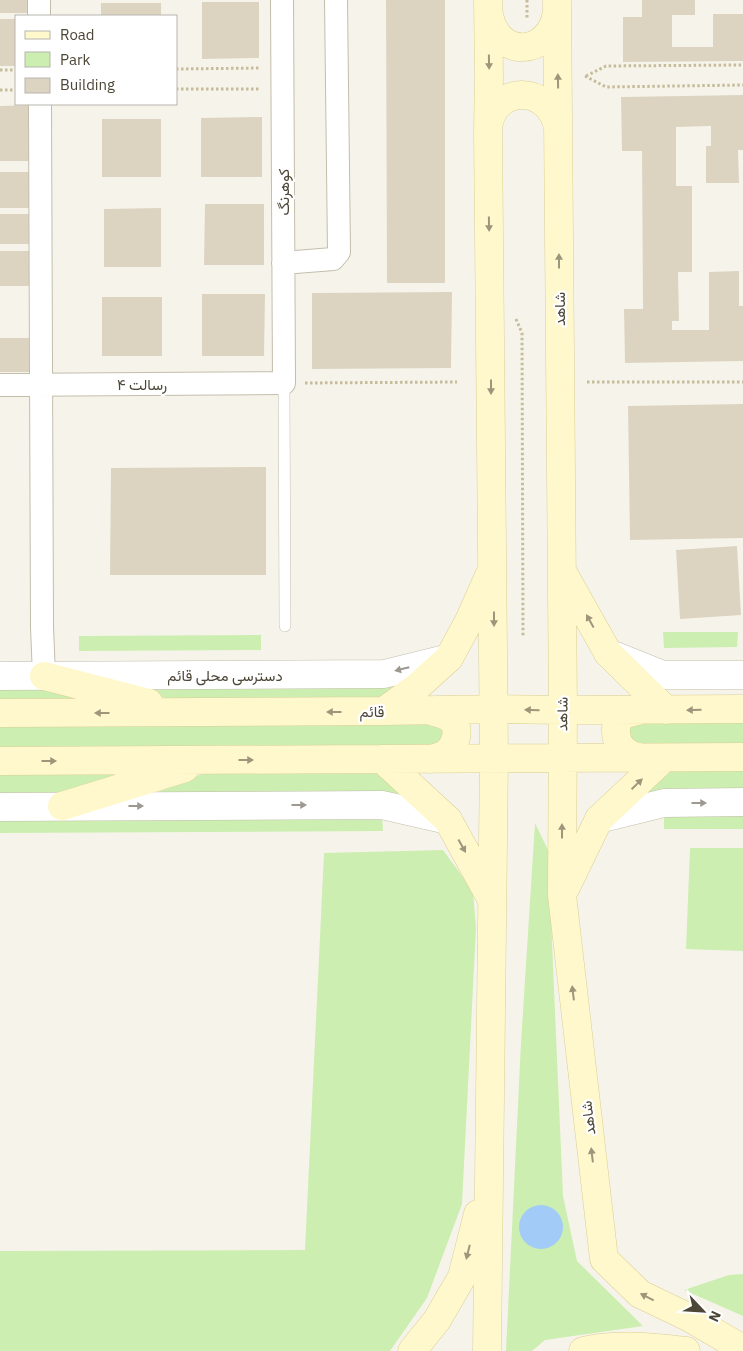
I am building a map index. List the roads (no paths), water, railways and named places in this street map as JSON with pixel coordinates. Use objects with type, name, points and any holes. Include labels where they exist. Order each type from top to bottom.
[{"type":"main road","points":[[488,6],[493,29],[503,41],[512,46],[526,47],[534,46],[543,41],[551,33],[556,23],[557,6]]},
{"type":"main road","points":[[487,1351],[494,758],[488,6]]},
{"type":"main road","name":"شاهد","points":[[557,6],[560,568],[563,710],[561,758],[562,895],[604,1259],[640,1294],[690,1318],[743,1349]]},
{"type":"main road","points":[[488,131],[489,120],[494,110],[512,96],[522,94],[533,96],[543,101],[556,118],[558,129]]},
{"type":"main road","points":[[384,711],[417,687],[449,658],[469,621],[493,568]]},
{"type":"main road","points":[[560,568],[608,653],[655,710]]},
{"type":"main road","points":[[44,676],[184,712]]},
{"type":"main road","name":"قائم","points":[[0,713],[741,709]]},
{"type":"main road","points":[[653,758],[633,756],[625,751],[619,745],[616,736],[616,726],[618,719],[626,714],[655,710]]},
{"type":"main road","points":[[430,759],[439,757],[447,752],[453,745],[456,737],[456,729],[450,718],[431,711]]},
{"type":"main road","points":[[562,895],[599,820],[653,758]]},
{"type":"main road","points":[[0,761],[740,758]]},
{"type":"main road","points":[[382,759],[448,820],[493,901]]},
{"type":"main road","points":[[62,806],[212,760]]},
{"type":"main road","points":[[412,1351],[437,1320],[462,1277],[489,1171]]},
{"type":"main road","points":[[690,1318],[743,1333]]},
{"type":"main road","points":[[583,1351],[598,1347],[649,1347],[686,1351]]},
{"type":"street","points":[[39,0],[39,15]]},
{"type":"street","name":"کوهرنگ","points":[[282,0],[284,383]]},
{"type":"street","points":[[283,263],[333,259],[339,252],[336,0]]},
{"type":"street","points":[[40,105],[42,627],[44,676]]},
{"type":"street","name":"رسالت ۴","points":[[0,385],[284,383]]},
{"type":"street","points":[[608,653],[663,675],[743,675]]},
{"type":"street","name":"دسترسی محلی قائم","points":[[0,676],[384,674],[449,658]]},
{"type":"street","points":[[599,820],[664,803],[743,802]]},
{"type":"street","points":[[0,807],[382,805],[448,820]]},
{"type":"lane","points":[[284,383],[285,626]]},
{"type":"water","points":[[537,1205],[545,1205],[557,1211],[563,1227],[557,1243],[545,1249],[537,1249],[525,1243],[519,1231],[519,1223],[525,1211]]}]
